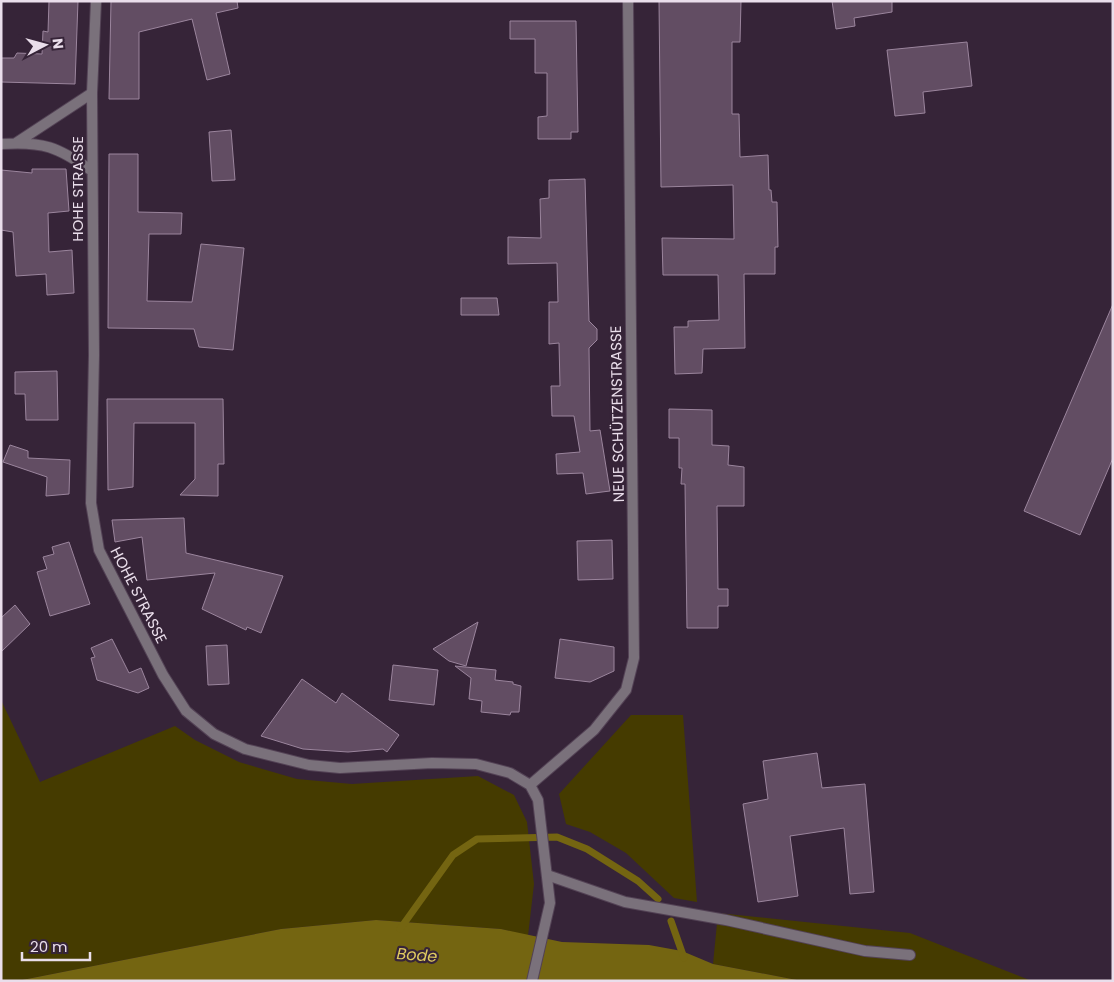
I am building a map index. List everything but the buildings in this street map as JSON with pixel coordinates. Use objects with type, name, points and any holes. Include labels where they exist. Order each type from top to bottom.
[{"type":"street","name":"HOHE STRASSE","points":[[96,1],[92,93],[94,355],[91,504],[99,550],[163,675],[186,711],[214,734],[245,748],[309,765],[340,768],[432,763],[476,764],[510,773],[530,785]]},
{"type":"street","name":"NEUE SCHÜTZENSTRASSE","points":[[530,785],[594,730],[626,690],[634,658],[628,1]]},
{"type":"street","points":[[16,143],[92,93]]},
{"type":"street","points":[[1,144],[45,145],[67,154],[92,171]]},
{"type":"street","points":[[530,785],[538,800],[550,903],[532,981]]},
{"type":"street","points":[[547,875],[625,902],[726,920],[865,951],[910,955]]},
{"type":"shaded area","points":[[1,700],[40,782],[175,726],[195,740],[239,762],[297,779],[352,784],[478,776],[514,795],[527,822],[534,884],[528,936],[501,929],[376,920],[281,929],[17,981],[1,981]]},
{"type":"shaded area","points":[[631,715],[683,715],[697,902],[674,898],[626,853],[590,832],[566,824],[559,794]]},
{"type":"shaded area","points":[[718,913],[910,933],[1032,981],[802,981],[713,964]]},
{"type":"water","name":"Bode","points":[[376,920],[501,929],[562,942],[649,945],[682,951],[713,964],[802,981],[17,981],[281,929]]},
{"type":"waterway","points":[[400,929],[453,855],[477,839],[557,837],[587,849],[638,881],[658,899]]},
{"type":"waterway","points":[[671,921],[684,958]]}]
